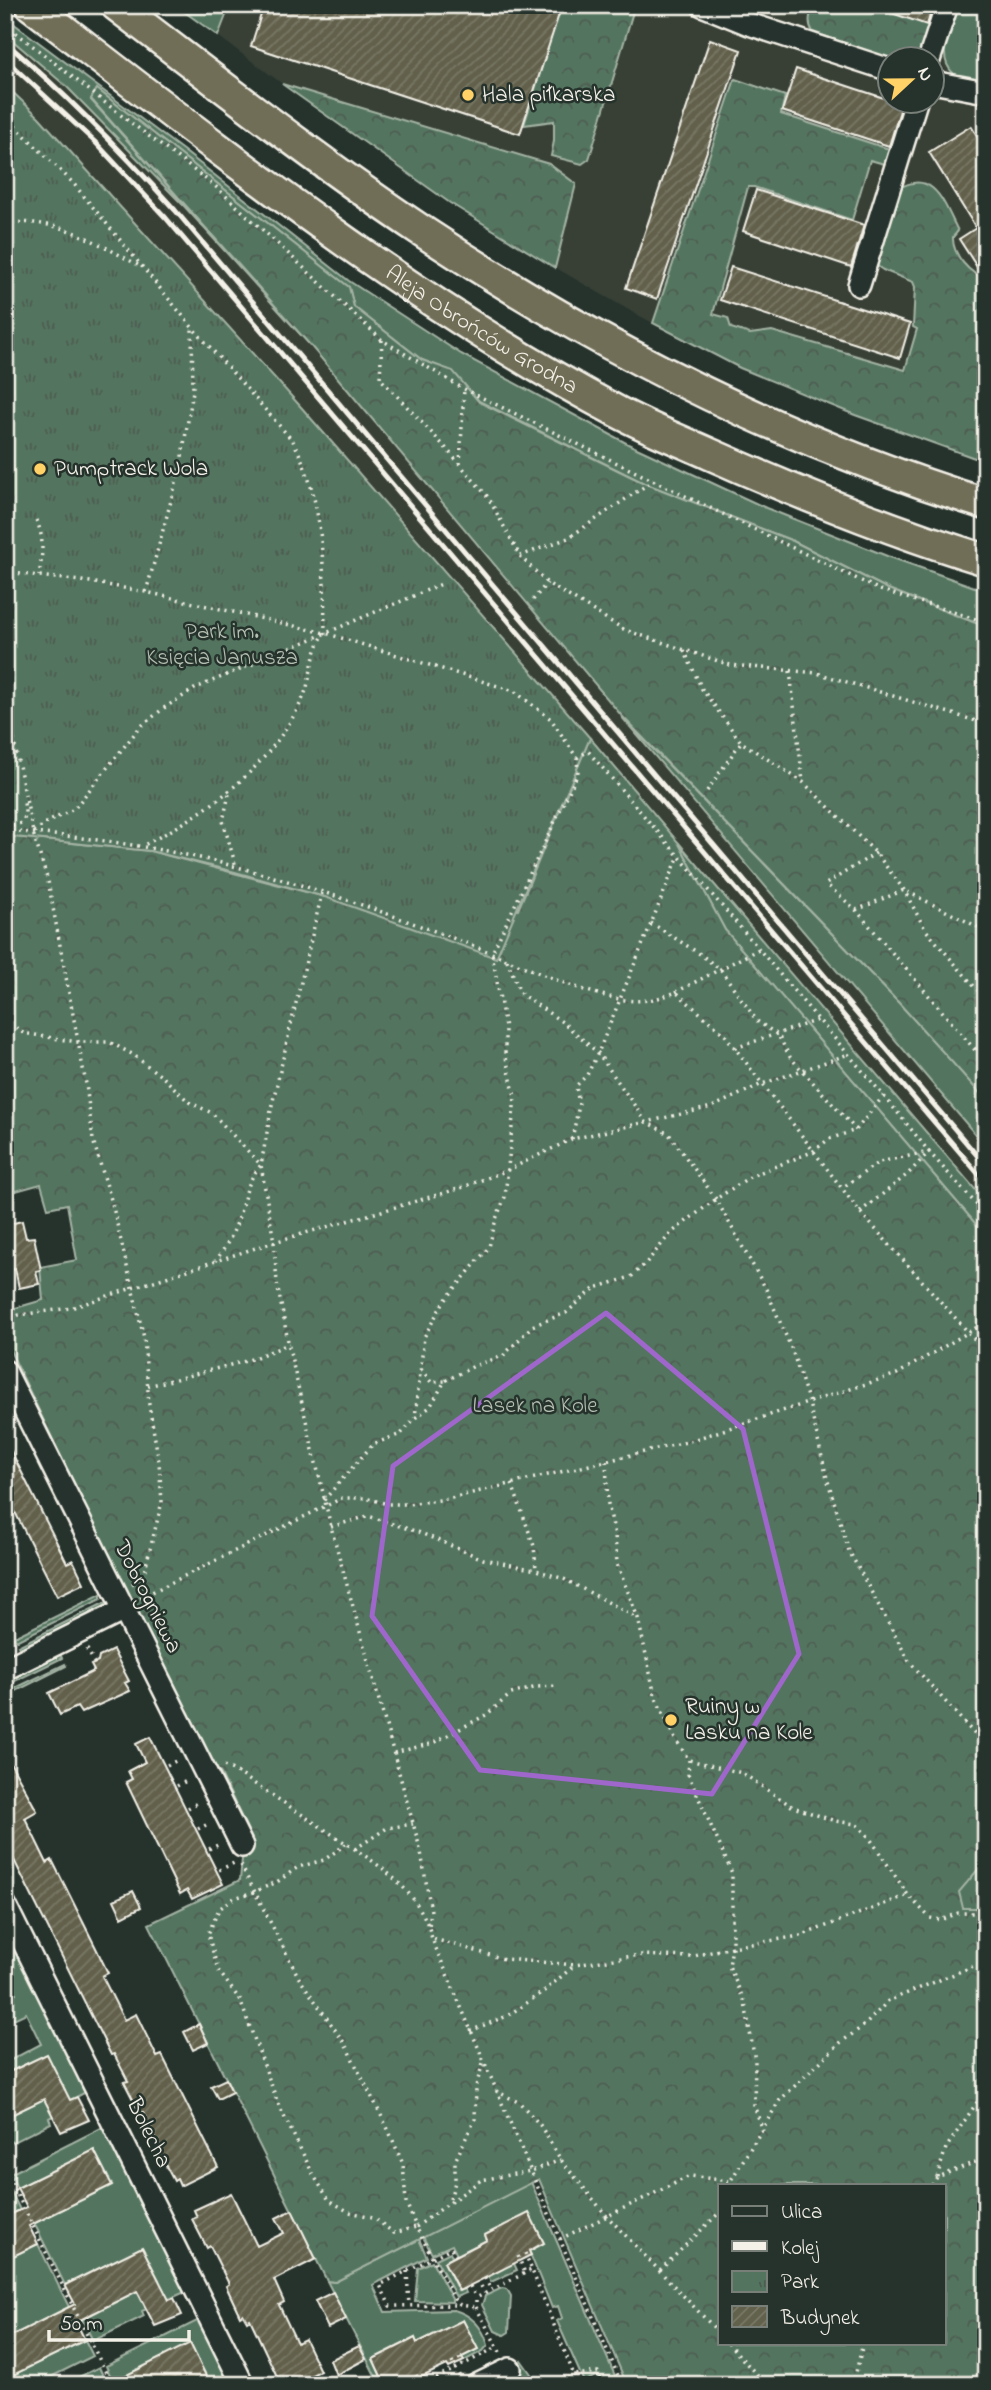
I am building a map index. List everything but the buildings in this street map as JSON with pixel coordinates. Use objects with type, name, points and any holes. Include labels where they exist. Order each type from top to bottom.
[{"type":"highway","name":"Aleja Obrońców Grodna","points":[[31,5],[319,224],[472,326],[619,412],[780,485],[930,543],[986,560]]},
{"type":"highway","points":[[116,5],[325,163],[422,231],[594,335],[690,385],[813,441],[986,504]]},
{"type":"street","points":[[702,5],[749,24],[876,65]]},
{"type":"street","points":[[934,46],[947,5]]},
{"type":"street","points":[[946,85],[986,92]]},
{"type":"street","points":[[859,285],[912,116]]},
{"type":"street","name":"Dobrogniewa","points":[[5,1371],[196,1754],[239,1854]]},
{"type":"street","points":[[5,1669],[120,1602]]},
{"type":"street","name":"Bolecha","points":[[5,1905],[243,2385]]},
{"type":"street","points":[[477,2385],[510,2369]]},
{"type":"path","points":[[5,24],[215,186],[382,340],[464,389],[880,590],[986,622]]},
{"type":"path","points":[[5,116],[74,183],[191,327],[261,402],[293,441],[303,458],[314,491],[324,564],[325,633],[318,642],[303,698],[279,740],[230,792],[183,825],[142,846]]},
{"type":"path","points":[[5,223],[31,220],[73,231],[145,268]]},
{"type":"path","points":[[146,592],[180,468],[187,429],[193,391],[191,327]]},
{"type":"path","points":[[382,340],[380,378],[488,497],[520,556],[547,583],[625,630],[730,665],[817,673],[986,724]]},
{"type":"path","points":[[460,464],[464,389]]},
{"type":"path","points":[[520,556],[568,538],[654,480]]},
{"type":"path","points":[[36,520],[40,528],[42,551],[39,576]]},
{"type":"path","points":[[5,572],[146,592],[325,633],[514,691],[551,719],[577,758],[578,773],[492,953],[505,1028],[505,1053],[515,1097],[505,1197],[489,1247],[443,1303],[424,1337],[415,1418]]},
{"type":"path","points":[[33,832],[74,809],[141,727],[164,708],[196,688],[443,583]]},
{"type":"path","points":[[533,600],[547,583]]},
{"type":"path","points":[[684,650],[702,689],[741,742],[803,782],[876,853],[904,890],[925,929],[986,1000]]},
{"type":"path","points":[[790,671],[803,782]]},
{"type":"path","points":[[5,698],[33,832],[48,881],[86,1084],[93,1140],[112,1203],[144,1338],[162,1502],[142,1577],[120,1602]]},
{"type":"path","points":[[707,791],[741,742]]},
{"type":"path","points":[[577,758],[588,751],[818,1020],[885,1094],[929,1152],[986,1215]]},
{"type":"path","points":[[230,792],[223,821],[236,867]]},
{"type":"path","points":[[24,803],[25,818]]},
{"type":"path","points":[[17,826],[25,818],[28,809]]},
{"type":"path","points":[[5,825],[33,832]]},
{"type":"path","points":[[5,831],[142,846],[236,867],[322,892],[492,953],[565,984],[621,999],[653,1001],[721,970],[759,949]]},
{"type":"path","points":[[876,853],[826,884],[856,910],[986,1063]]},
{"type":"path","points":[[572,1139],[579,1105],[576,1086],[587,1075],[598,1053],[678,858]]},
{"type":"path","points":[[856,910],[904,890],[986,931]]},
{"type":"path","points":[[322,892],[274,1093],[261,1165],[274,1242],[277,1283],[289,1344],[331,1527],[421,1852],[431,1911],[429,1926]]},
{"type":"path","points":[[651,923],[721,970],[757,1021],[778,1035],[790,1057],[856,1130]]},
{"type":"path","points":[[507,960],[521,994],[565,1024],[598,1053],[646,1122],[670,1134],[716,1199],[765,1289],[792,1350],[849,1552],[909,1661],[986,1747]]},
{"type":"path","points":[[676,992],[725,1035],[859,1212],[914,1275],[970,1331],[986,1352]]},
{"type":"path","points":[[5,1019],[23,1033],[77,1042],[109,1042],[132,1054],[165,1079],[189,1102],[212,1113],[261,1165]]},
{"type":"path","points":[[735,1048],[818,1020]]},
{"type":"path","points":[[975,1049],[986,1044]]},
{"type":"path","points":[[5,1321],[19,1315],[71,1308],[274,1242],[458,1189],[508,1170],[572,1139],[712,1107],[762,1084],[849,1054]]},
{"type":"path","points":[[421,1369],[431,1382],[445,1381],[474,1366],[503,1356],[532,1326],[566,1313],[595,1288],[631,1277],[671,1233],[751,1176],[812,1152],[829,1139],[856,1130],[885,1094]]},
{"type":"path","points":[[842,1188],[879,1162],[929,1152]]},
{"type":"path","points":[[859,1212],[908,1174],[929,1152]]},
{"type":"path","points":[[216,1261],[234,1230],[242,1198],[253,1174],[261,1165]]},
{"type":"path","points":[[120,1602],[145,1594],[342,1498],[365,1498],[388,1504],[447,1499],[686,1442],[897,1374],[986,1322]]},
{"type":"path","points":[[148,1387],[246,1361],[289,1344]]},
{"type":"path","points":[[324,1500],[373,1444],[401,1434],[415,1418],[430,1407],[445,1381]]},
{"type":"path","points":[[606,1461],[608,1504],[615,1535],[617,1564],[638,1618],[655,1696],[674,1737],[689,1760],[688,1774],[732,1873],[730,1966],[745,2003],[755,2061],[754,2105],[763,2131]]},
{"type":"path","points":[[512,1484],[534,1546],[536,1570]]},
{"type":"path","points":[[331,1527],[369,1517],[418,1532],[483,1559],[564,1579],[638,1618]]},
{"type":"path","points":[[78,1654],[87,1649]]},
{"type":"path","points":[[90,1654],[95,1664]]},
{"type":"path","points":[[394,1753],[433,1743],[486,1715],[511,1695],[537,1687],[557,1686]]},
{"type":"path","points":[[196,1754],[235,1771],[355,1849],[379,1865],[410,1894],[429,1926],[470,2031],[622,2385]]},
{"type":"path","points":[[689,1760],[742,1773],[793,1807],[835,1821],[856,1824],[869,1837],[908,1895],[930,1918],[941,1920],[958,1913],[973,1913],[986,1923]]},
{"type":"path","points":[[5,1773],[11,1770]]},
{"type":"path","points":[[355,1849],[387,1828],[413,1824]]},
{"type":"path","points":[[346,1844],[324,1860],[298,1867],[277,1882],[234,1898],[219,1909],[208,1934],[218,1970],[240,2000],[279,2106],[329,2200],[349,2212],[373,2217],[394,2233],[416,2227],[481,2180],[531,2171],[561,2160]]},
{"type":"path","points":[[219,1870],[239,1854],[254,1892],[299,1978],[345,2044],[403,2164],[406,2202],[416,2227],[460,2305]]},
{"type":"path","points":[[432,1939],[504,1959],[575,1965],[640,1955],[690,1957],[800,1936],[908,1895]]},
{"type":"path","points":[[560,2239],[690,2176],[729,2183],[780,2100],[839,2043],[866,2024],[888,2001],[986,1961]]},
{"type":"path","points":[[470,2031],[507,2016],[543,1992],[575,1965]]},
{"type":"path","points":[[449,2201],[455,2182],[455,2161],[475,2119],[476,2086],[484,2061]]},
{"type":"path","points":[[933,2184],[946,2148],[980,2098],[986,2083]]},
{"type":"path","points":[[496,2091],[520,2103],[540,2125],[561,2160],[606,2216],[718,2332]]},
{"type":"path","points":[[937,2177],[986,2158]]},
{"type":"path","points":[[5,2170],[111,2385]]},
{"type":"path","points":[[660,2270],[718,2213]]},
{"type":"path","points":[[456,2256],[452,2248],[380,2286],[390,2306],[476,2307]]},
{"type":"path","points":[[524,2253],[578,2385]]},
{"type":"path","points":[[518,2256],[525,2273]]},
{"type":"path","points":[[476,2298],[531,2270]]},
{"type":"path","points":[[407,2271],[408,2306]]},
{"type":"path","points":[[485,2278],[491,2290]]},
{"type":"path","points":[[470,2286],[476,2298],[476,2307],[510,2369]]},
{"type":"path","points":[[481,2286],[485,2293]]},
{"type":"path","points":[[728,2344],[766,2385]]},
{"type":"path","points":[[853,2385],[863,2344]]},
{"type":"path","points":[[416,2375],[422,2385],[496,2347]]},
{"type":"path","points":[[460,2358],[463,2365]]},
{"type":"path","points":[[452,2362],[464,2385]]},
{"type":"path","points":[[555,2385],[574,2375],[598,2372],[604,2385]]},
{"type":"path","points":[[568,2378],[572,2385]]},
{"type":"highlighted area","points":[[606,1313],[743,1429],[799,1654],[712,1794],[480,1770],[372,1616],[393,1466]]},
{"type":"shaded area","points":[[230,5],[986,5],[986,462],[855,415],[740,368],[634,313],[450,203],[331,120],[218,36]]},
{"type":"shaded area","points":[[5,34],[67,87],[184,206],[310,345],[986,1147],[986,1202],[454,581],[39,117],[5,85]]},
{"type":"green space","points":[[175,5],[230,5],[218,36]]},
{"type":"green space","points":[[561,5],[635,5],[589,159],[582,164],[551,156],[554,121],[524,125]]},
{"type":"green space","points":[[813,5],[940,5],[927,46],[876,46],[876,54],[813,32],[810,16]]},
{"type":"green space","points":[[958,5],[986,5],[986,83],[961,78],[948,67],[945,46]]},
{"type":"green space","points":[[5,17],[184,151],[349,281],[461,354],[628,444],[766,508],[887,556],[986,591],[986,627],[888,589],[793,541],[644,483],[479,401],[453,372],[422,360],[354,307],[349,287],[97,89],[91,100],[310,345],[184,206],[67,87],[5,34]]},
{"type":"green space","points":[[735,79],[785,96],[781,114],[892,150],[888,165],[870,160],[852,220],[748,187],[713,314],[728,318],[731,328],[750,334],[772,331],[905,370],[917,329],[913,327],[915,287],[913,282],[876,265],[875,251],[898,189],[910,183],[929,186],[943,201],[958,231],[953,237],[953,244],[959,257],[974,273],[986,278],[986,462],[855,415],[740,368],[653,323]]},
{"type":"green space","points":[[282,84],[549,164],[576,184],[555,268],[450,203]]},
{"type":"green space","name":"Park im. Księcia Janusza","points":[[5,85],[39,117],[301,407],[590,738],[496,958],[325,897],[235,872],[150,851],[5,836]]},
{"type":"green space","points":[[97,89],[349,287],[354,307],[422,360],[453,371],[479,402],[644,483],[793,541],[888,589],[986,627],[986,1100],[899,1003],[621,715],[310,345],[91,99]]},
{"type":"green space","points":[[621,716],[899,1003],[986,1100],[986,1147]]},
{"type":"green space","name":"Lasek na Kole","points":[[590,738],[678,842],[725,930],[986,1236],[986,2385],[627,2385],[539,2179],[335,2282],[327,2281],[149,1924],[240,1880],[242,1859],[250,1851],[252,1839],[221,1774],[200,1746],[5,1340],[5,1311],[43,1300],[40,1267],[77,1260],[67,1204],[48,1208],[41,1184],[5,1194],[5,836],[150,851],[325,897],[518,910]]},
{"type":"green space","points":[[678,842],[986,1202],[986,1236],[725,930]]},
{"type":"green space","points":[[101,1594],[101,1599],[16,1641],[14,1637]]},
{"type":"green space","points":[[109,1603],[107,1607],[21,1651],[18,1646],[102,1604]]},
{"type":"green space","points":[[59,1652],[62,1658],[5,1686],[5,1679]]},
{"type":"green space","points":[[65,1664],[66,1666],[6,1696],[5,1693]]},
{"type":"green space","points":[[986,1860],[986,1915],[979,1908],[963,1908],[959,1892]]},
{"type":"green space","points":[[9,1935],[86,2092],[61,2105],[64,2110],[49,2118],[51,2123],[5,2146],[5,2118],[64,2089],[47,2054],[5,2074],[5,2063],[41,2044],[26,2013],[5,2023],[5,1998],[16,1993],[5,1970],[5,1937]]},
{"type":"green space","points":[[103,2127],[185,2292],[142,2311],[144,2316],[93,2341],[82,2319],[159,2280],[142,2247],[65,2285],[34,2223],[111,2185],[94,2150],[17,2188],[10,2174]]},
{"type":"green space","points":[[5,2179],[20,2210],[5,2217]]},
{"type":"green space","points":[[531,2182],[619,2385],[602,2385],[597,2375],[584,2382],[557,2321],[562,2318],[558,2306],[552,2308],[529,2251],[544,2243],[529,2213],[485,2235],[487,2240],[457,2255],[452,2245],[432,2254],[423,2237]]},
{"type":"green space","points":[[419,2239],[427,2257],[373,2285],[385,2312],[454,2310],[476,2323],[488,2345],[483,2351],[464,2361],[462,2357],[477,2349],[463,2320],[417,2343],[415,2338],[373,2359],[385,2385],[380,2385],[327,2281],[335,2282]]},
{"type":"green space","points":[[38,2244],[69,2307],[5,2339],[5,2260]]},
{"type":"green space","points":[[450,2252],[453,2258],[444,2262],[458,2291],[464,2289],[466,2293],[456,2297],[436,2259]]},
{"type":"green space","points":[[512,2259],[517,2270],[491,2282],[488,2277],[503,2269]]},
{"type":"green space","points":[[432,2261],[452,2302],[415,2301],[418,2268]]},
{"type":"green space","points":[[502,2288],[507,2289],[511,2296],[509,2332],[504,2335],[495,2331],[482,2305],[485,2296]]},
{"type":"green space","points":[[199,2320],[230,2385],[193,2385],[207,2377],[190,2344],[113,2382],[106,2366]]},
{"type":"green space","points":[[85,2340],[93,2356],[35,2385],[5,2385],[5,2375],[7,2378]]},
{"type":"green space","points":[[521,2360],[536,2385],[525,2385],[515,2365]]},
{"type":"green space","points":[[99,2367],[107,2385],[63,2385]]},
{"type":"railway","points":[[5,42],[93,123],[175,210],[986,1166]]},
{"type":"railway","points":[[5,59],[97,144],[166,218],[986,1183]]},
{"type":"place","name":"Hala piłkarska","points":[[468,95]]},
{"type":"place","name":"Pumptrack Wola","points":[[40,469]]},
{"type":"place","name":"Ruiny w Lasku na Kole","points":[[671,1720]]}]
